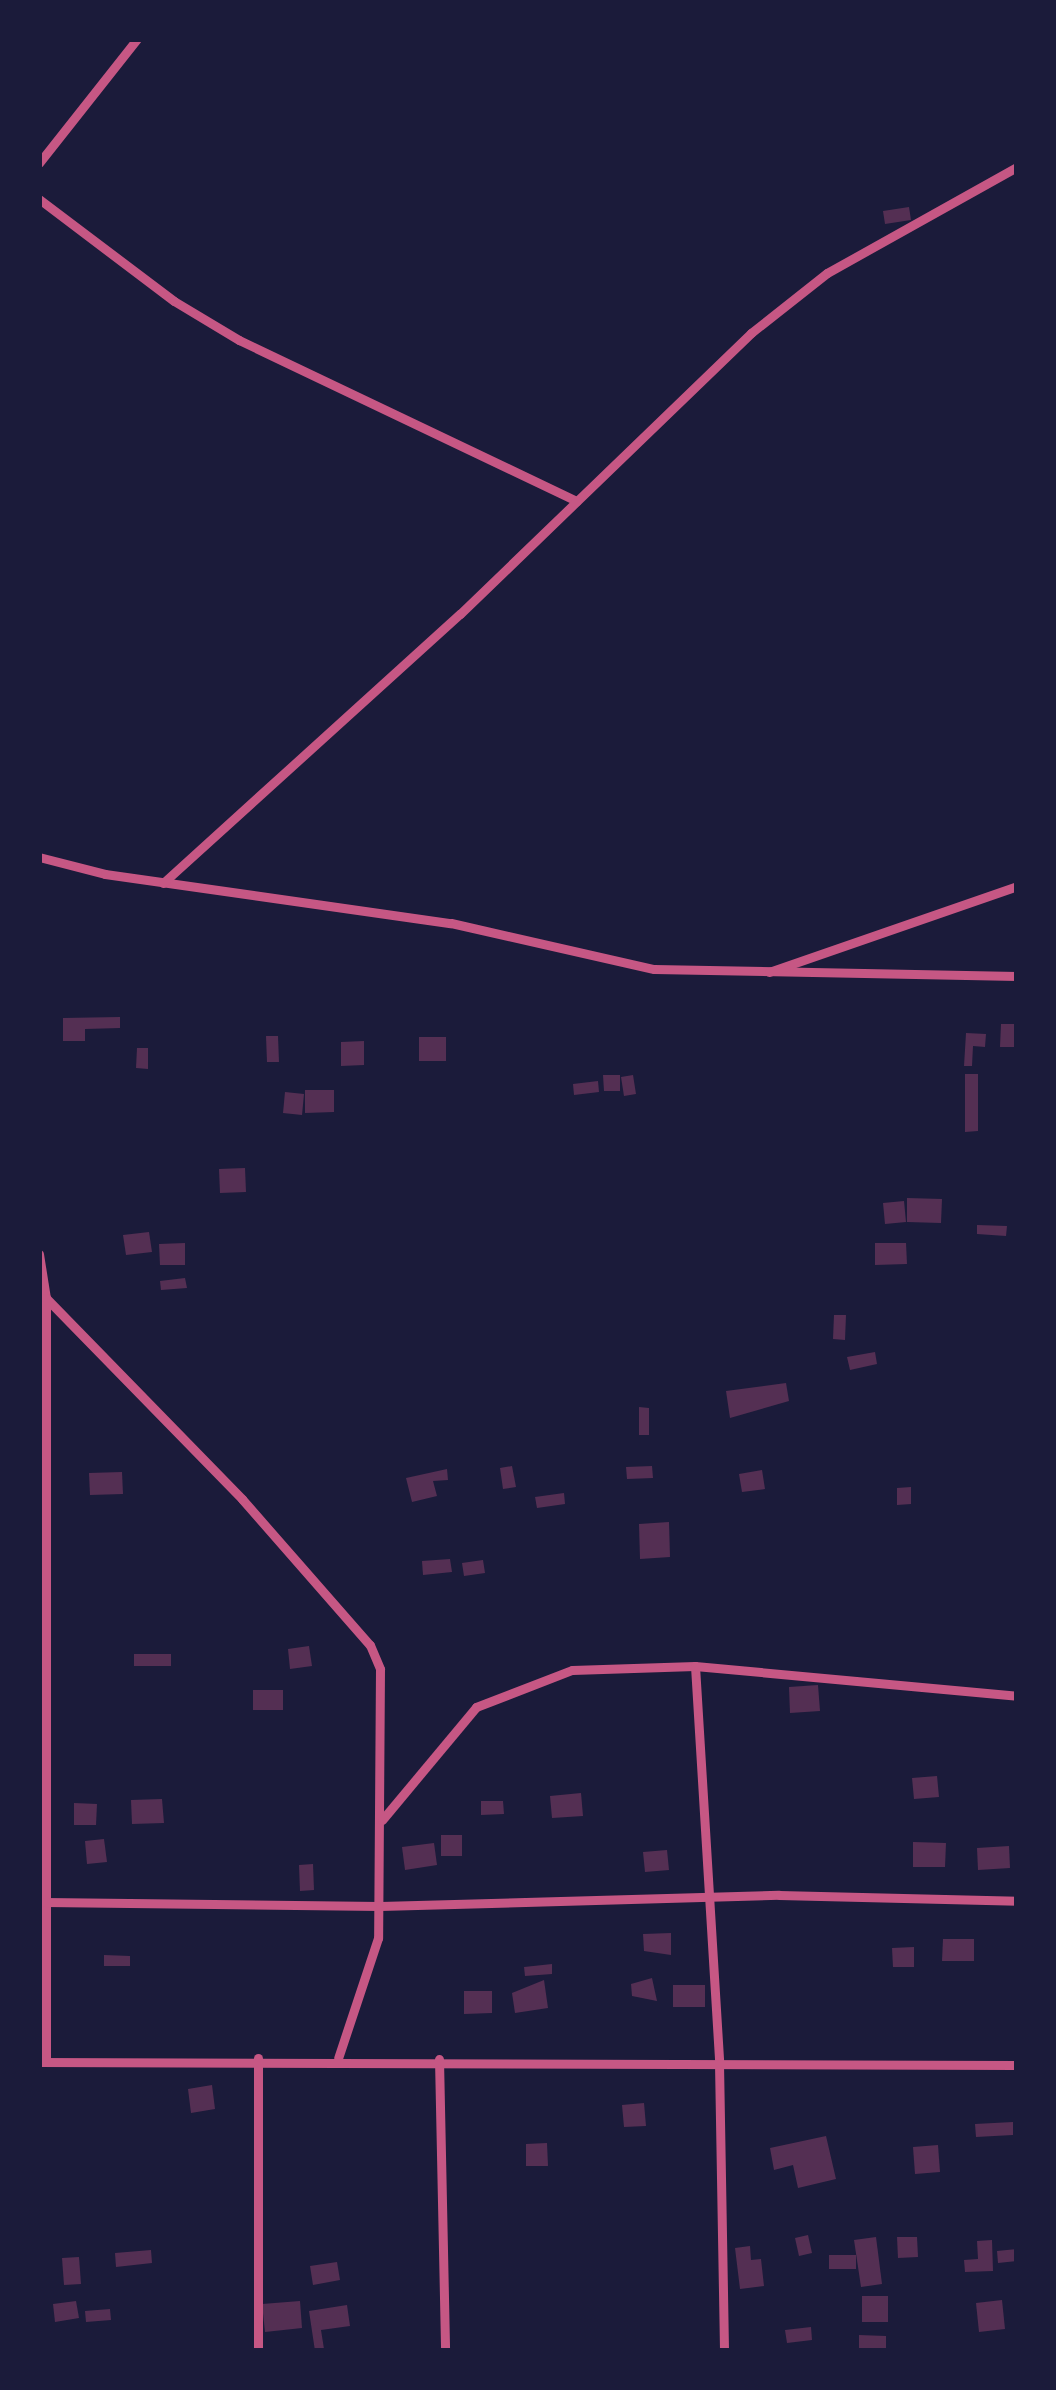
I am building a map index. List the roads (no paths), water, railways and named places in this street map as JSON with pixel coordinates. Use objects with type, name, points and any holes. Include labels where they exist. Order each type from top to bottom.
[{"type":"street","points":[[39,163],[136,39]]},
{"type":"street","points":[[163,883],[577,501],[752,332],[826,273],[1017,167]]},
{"type":"street","points":[[39,199],[174,302],[239,340],[577,501]]},
{"type":"street","points":[[39,857],[163,883],[451,923],[653,969],[758,976],[1017,976]]},
{"type":"street","points":[[758,976],[1017,886]]},
{"type":"street","points":[[39,1254],[46,1298],[42,2062],[338,2057],[1017,2066]]},
{"type":"street","points":[[46,1298],[370,1645],[384,1706],[380,1906],[368,1982],[338,2057]]},
{"type":"street","points":[[382,1820],[476,1707],[572,1670],[694,1666],[1017,1696]]},
{"type":"street","points":[[694,1666],[719,2063],[724,2351]]},
{"type":"street","points":[[45,1901],[380,1906],[707,1897],[1017,1901]]},
{"type":"street","points":[[258,2058],[258,2351]]},
{"type":"street","points":[[439,2059],[445,2351]]}]
